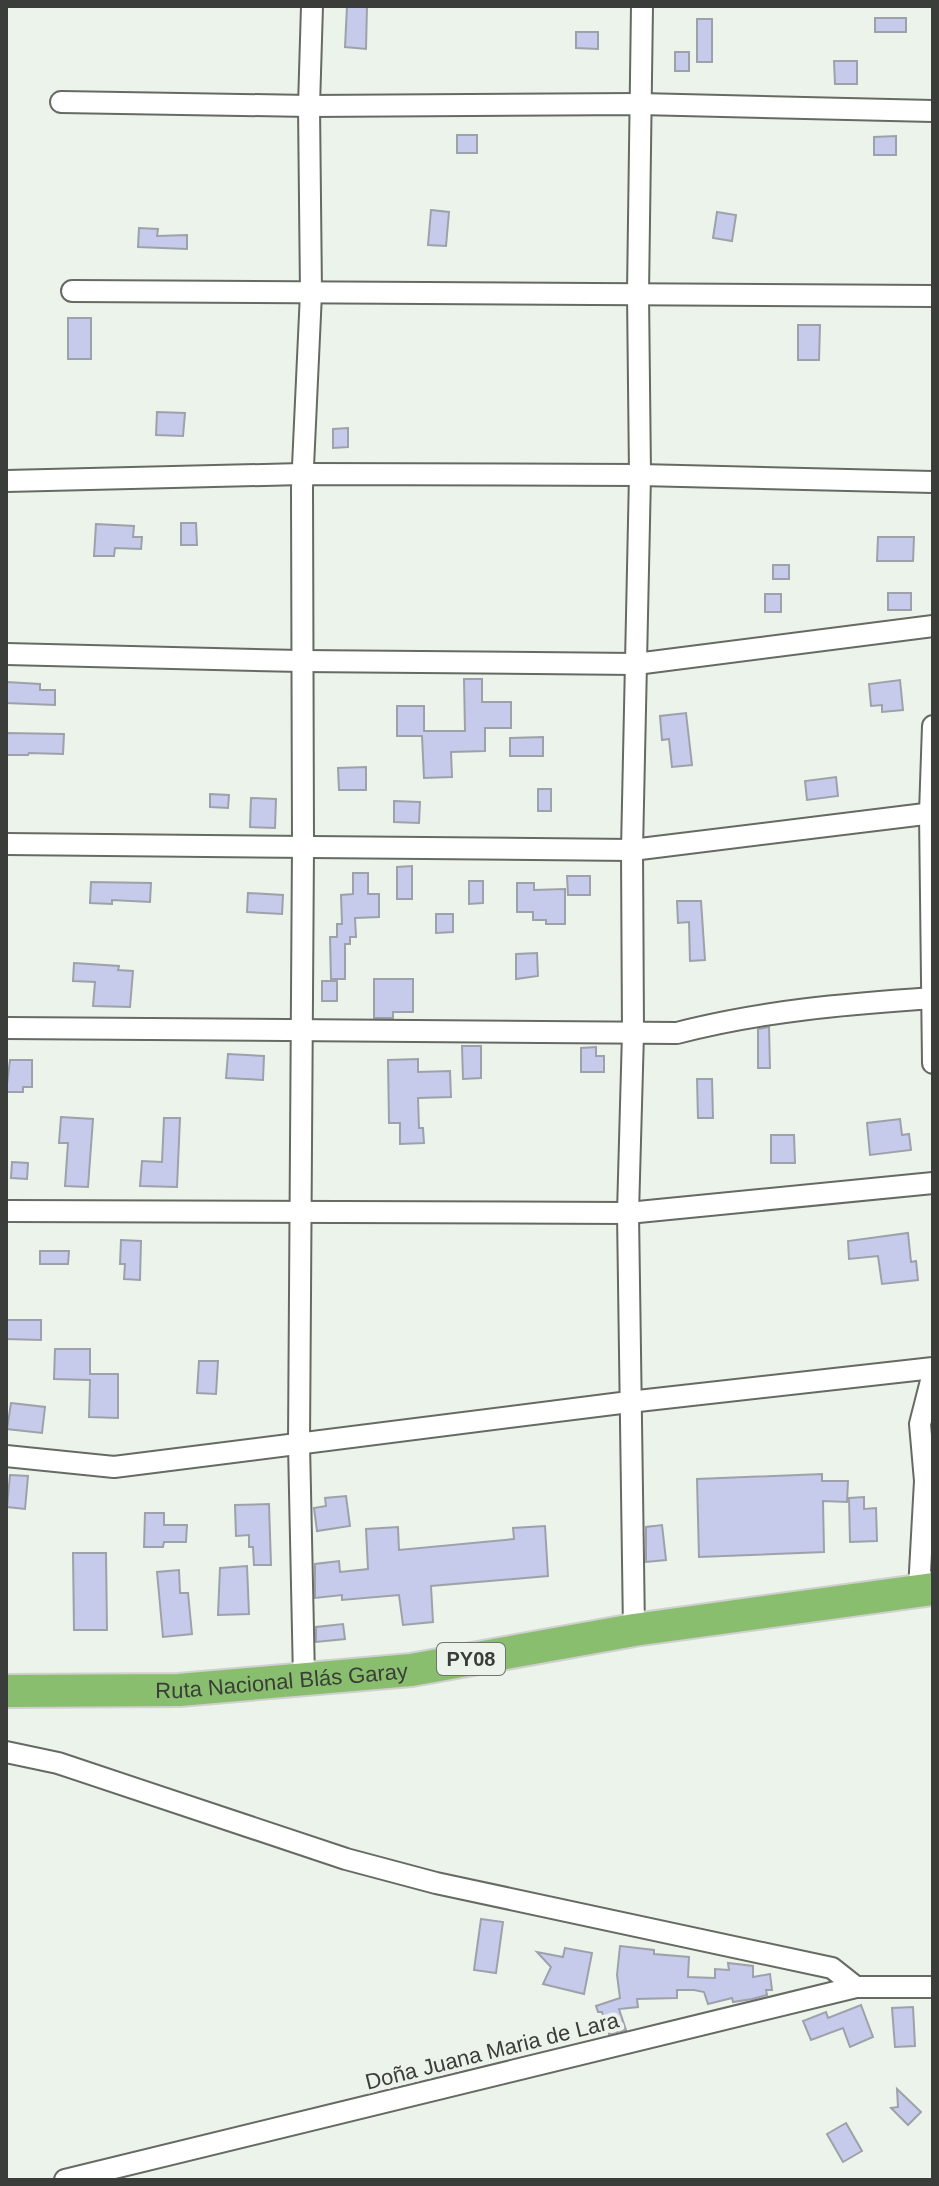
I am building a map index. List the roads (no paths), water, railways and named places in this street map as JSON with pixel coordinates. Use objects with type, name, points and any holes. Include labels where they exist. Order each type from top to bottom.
[{"type":"highway","name":"Ruta Nacional Blás Garay","points":[[6,1691],[179,1690],[411,1670],[634,1630],[926,1589]]},
{"type":"street","points":[[304,1678],[299,1444],[303,846],[301,661],[302,474],[311,293],[309,106],[312,6]]},
{"type":"street","points":[[634,1630],[628,1213],[640,475],[638,293],[642,6]]},
{"type":"street","points":[[61,102],[309,106],[640,104],[933,111]]},
{"type":"street","points":[[72,291],[933,296]]},
{"type":"street","points":[[6,481],[302,474],[640,475],[933,482]]},
{"type":"street","points":[[6,654],[636,664],[933,626]]},
{"type":"street","points":[[933,726],[933,1063]]},
{"type":"street","points":[[6,844],[632,850],[931,813]]},
{"type":"street","points":[[6,1028],[677,1033],[722,1021],[847,1003],[932,998]]},
{"type":"street","points":[[6,1211],[628,1213],[933,1183]]},
{"type":"street","points":[[6,1456],[114,1467],[629,1402],[933,1370],[920,1424],[925,1481],[926,1589]]},
{"type":"street","points":[[6,1752],[58,1763],[346,1859],[436,1883],[832,1968],[856,1987]]},
{"type":"street","name":"Doña Juana Maria de Lara","points":[[65,2180],[856,1987],[933,1987]]}]
